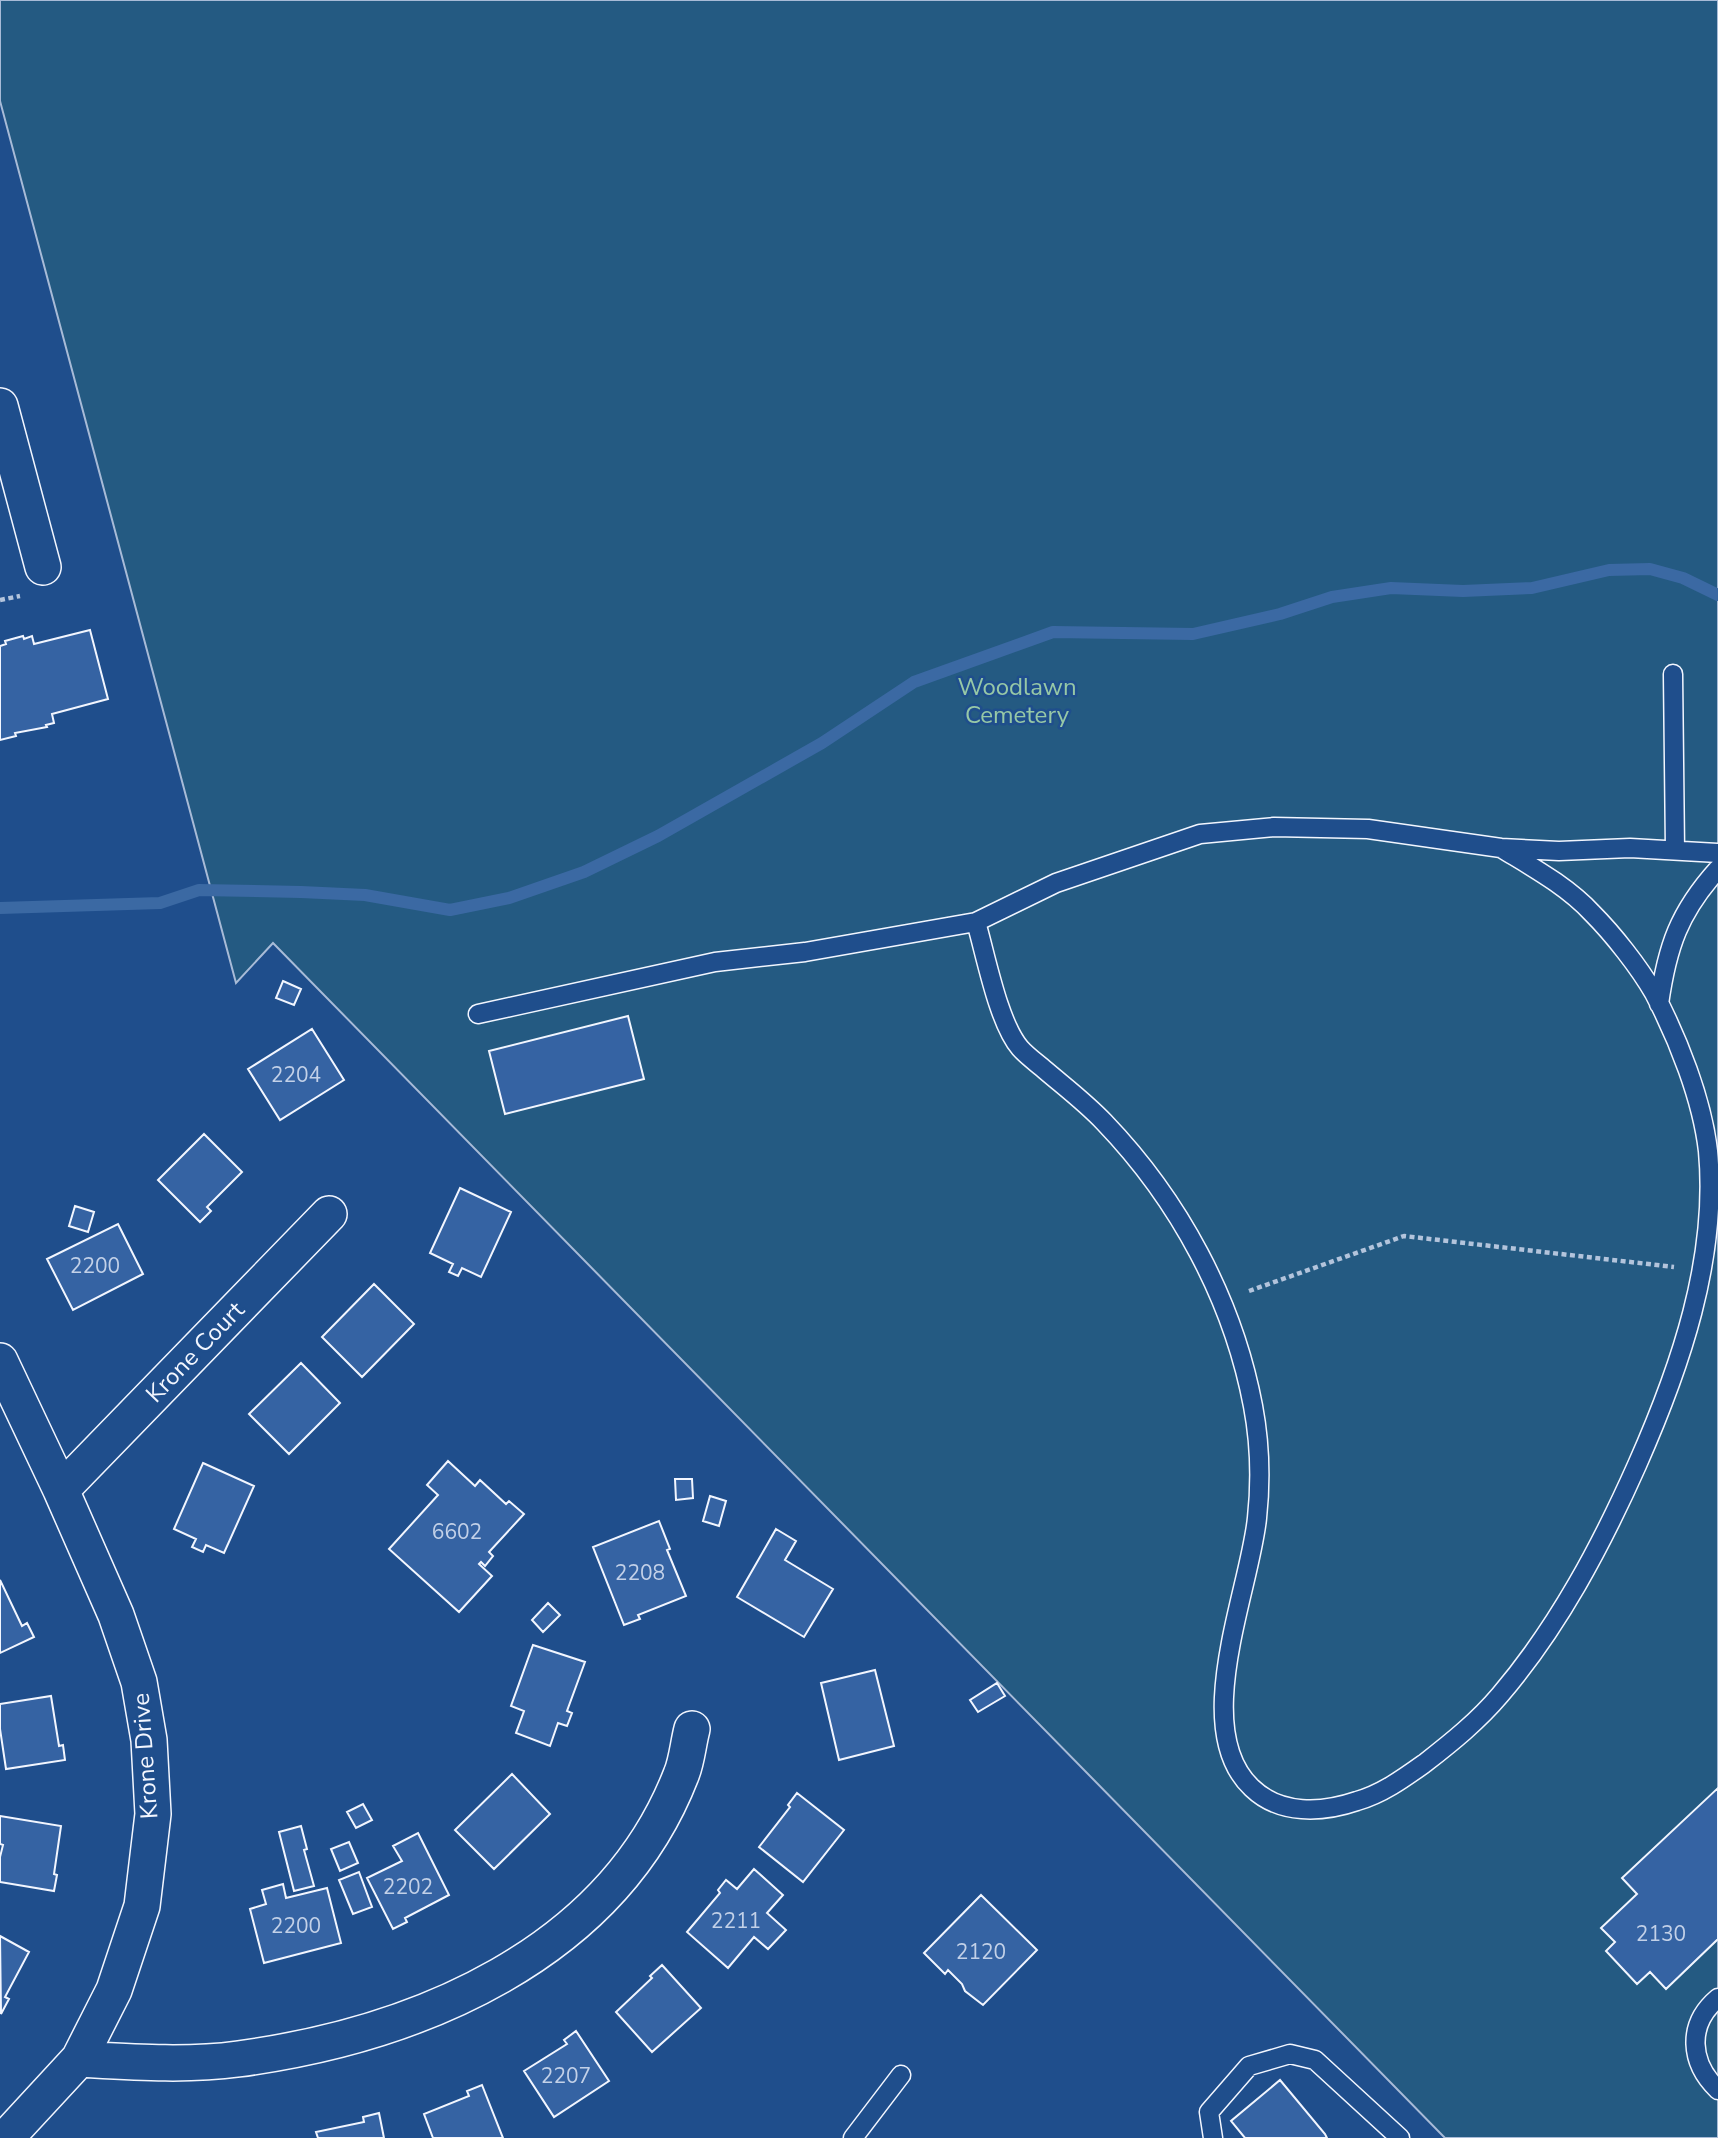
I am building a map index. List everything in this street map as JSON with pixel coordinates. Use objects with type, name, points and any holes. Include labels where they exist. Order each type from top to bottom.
[{"type":"street","points":[[0,406],[43,567]]},
{"type":"street","name":"Krone Court","points":[[61,1490],[329,1214]]},
{"type":"street","name":"Krone Drive","points":[[0,1361],[117,1615],[139,1682],[149,1741],[153,1814],[142,1906],[114,1990],[79,2059],[6,2138]]},
{"type":"street","points":[[79,2059],[160,2064],[236,2060],[312,2046],[387,2027],[461,1998],[521,1964],[580,1921],[620,1877],[657,1827],[682,1773],[692,1729]]},
{"type":"lane","points":[[1673,674],[1675,850]]},
{"type":"lane","points":[[478,1014],[715,962],[805,952],[976,922],[1056,883],[1200,834],[1273,827],[1368,829],[1501,848],[1559,852],[1629,848],[1718,853]]},
{"type":"lane","points":[[976,922],[1001,1009],[1018,1046],[1101,1119],[1142,1164],[1181,1220],[1221,1301],[1240,1350],[1254,1410],[1260,1463],[1257,1522],[1224,1699],[1225,1736],[1235,1765],[1250,1786],[1273,1802],[1304,1810],[1336,1808],[1371,1797],[1410,1774],[1456,1739],[1499,1697],[1542,1641],[1613,1518],[1645,1446],[1673,1377],[1702,1270],[1709,1211],[1709,1153],[1698,1100],[1652,989],[1590,910],[1552,880],[1501,848]]},
{"type":"lane","points":[[1659,1005],[1671,942],[1688,907],[1718,869]]},
{"type":"lane","points":[[1718,1998],[1709,2006],[1700,2021],[1695,2040],[1698,2062],[1706,2078],[1718,2090]]},
{"type":"lane","points":[[1213,2138],[1209,2112],[1228,2088],[1249,2066],[1290,2054],[1315,2060],[1400,2138]]},
{"type":"lane","points":[[853,2138],[901,2075]]},
{"type":"path","points":[[1221,1301],[1404,1236],[1702,1270]]},
{"type":"green space","name":"Woodlawn Cemetery","points":[[0,0],[1718,0],[1718,2138],[1445,2138],[273,943],[236,983],[0,101]]},
{"type":"building","points":[[90,630],[108,699],[52,714],[54,723],[46,725],[47,727],[15,733],[16,736],[0,740],[0,646],[6,644],[5,641],[23,636],[24,639],[32,636],[34,644]]},
{"type":"building","points":[[283,981],[301,989],[294,1005],[276,998]]},
{"type":"building","points":[[628,1016],[644,1079],[505,1114],[489,1051]]},
{"type":"building","points":[[312,1029],[344,1080],[280,1120],[248,1069]]},
{"type":"building","points":[[204,1134],[242,1172],[207,1207],[211,1211],[200,1222],[158,1180]]},
{"type":"building","points":[[460,1188],[511,1212],[481,1277],[462,1268],[458,1276],[449,1272],[453,1264],[430,1253]]},
{"type":"building","points":[[75,1206],[94,1212],[88,1232],[69,1226]]},
{"type":"building","points":[[118,1224],[143,1274],[73,1310],[47,1259]]},
{"type":"building","points":[[374,1284],[414,1324],[362,1377],[322,1337]]},
{"type":"building","points":[[301,1363],[340,1403],[289,1454],[249,1414]]},
{"type":"building","points":[[448,1461],[475,1486],[480,1480],[506,1504],[509,1501],[524,1514],[489,1552],[493,1556],[485,1566],[481,1562],[479,1564],[492,1576],[459,1612],[389,1549],[438,1495],[427,1485]]},
{"type":"building","points":[[203,1463],[254,1486],[224,1553],[206,1545],[203,1552],[192,1547],[196,1539],[174,1529]]},
{"type":"building","points":[[675,1479],[692,1479],[693,1498],[676,1500]]},
{"type":"building","points":[[710,1496],[726,1501],[719,1526],[703,1521]]},
{"type":"building","points":[[659,1521],[670,1549],[667,1550],[686,1596],[638,1615],[640,1619],[624,1625],[593,1547]]},
{"type":"building","points":[[776,1529],[796,1541],[785,1560],[833,1589],[804,1637],[737,1597]]},
{"type":"building","points":[[0,1580],[22,1626],[27,1623],[34,1637],[0,1653]]},
{"type":"building","points":[[548,1603],[560,1615],[543,1632],[532,1620]]},
{"type":"building","points":[[533,1645],[585,1662],[567,1711],[572,1713],[567,1726],[558,1723],[550,1746],[516,1733],[524,1711],[511,1706]]},
{"type":"building","points":[[875,1670],[894,1746],[839,1760],[821,1683]]},
{"type":"building","points":[[997,1683],[1005,1696],[978,1712],[970,1700]]},
{"type":"building","points":[[51,1696],[59,1746],[63,1745],[65,1760],[6,1769],[0,1729],[0,1704]]},
{"type":"building","points":[[512,1774],[550,1814],[494,1869],[455,1830]]},
{"type":"building","points":[[1718,1788],[1718,1939],[1666,1989],[1650,1972],[1637,1984],[1606,1951],[1615,1942],[1601,1928],[1637,1894],[1622,1878]]},
{"type":"building","points":[[797,1793],[844,1830],[803,1882],[759,1847],[790,1807],[788,1805]]},
{"type":"building","points":[[363,1804],[372,1820],[356,1828],[347,1812]]},
{"type":"building","points":[[0,1816],[61,1826],[54,1891],[0,1882],[3,1845],[0,1844]]},
{"type":"building","points":[[301,1826],[307,1849],[304,1850],[314,1886],[294,1891],[279,1832]]},
{"type":"building","points":[[418,1833],[449,1895],[405,1918],[407,1922],[393,1929],[367,1878],[402,1861],[393,1846]]},
{"type":"building","points":[[349,1842],[358,1863],[340,1871],[331,1849]]},
{"type":"building","points":[[754,1869],[783,1895],[767,1913],[786,1930],[768,1949],[754,1937],[728,1968],[687,1932],[720,1893],[718,1890],[726,1880],[737,1889]]},
{"type":"building","points":[[359,1872],[372,1907],[353,1914],[339,1880]]},
{"type":"building","points":[[283,1884],[286,1898],[327,1888],[341,1943],[264,1963],[250,1909],[266,1904],[262,1890]]},
{"type":"building","points":[[981,1895],[1037,1950],[983,2005],[965,1991],[948,1970],[945,1974],[924,1953]]},
{"type":"building","points":[[0,1936],[29,1952],[5,1997],[9,1999],[1,2014]]},
{"type":"building","points":[[662,1965],[701,2008],[652,2052],[616,2012]]},
{"type":"building","points":[[576,2031],[609,2081],[554,2117],[524,2071],[567,2044],[564,2040]]},
{"type":"building","points":[[1280,2080],[1327,2138],[1245,2138],[1231,2121]]},
{"type":"building","points":[[482,2085],[503,2138],[433,2138],[424,2114],[469,2096],[467,2091]]},
{"type":"building","points":[[379,2113],[384,2138],[318,2138],[316,2132],[364,2122],[363,2117]]},
{"type":"waterway","points":[[0,908],[160,903],[199,890],[365,895],[450,910],[509,898],[584,872],[658,836],[822,743],[914,682],[1053,632],[1193,634],[1280,614],[1332,597],[1391,588],[1463,591],[1532,588],[1609,570],[1650,569],[1683,578],[1718,595]]}]
